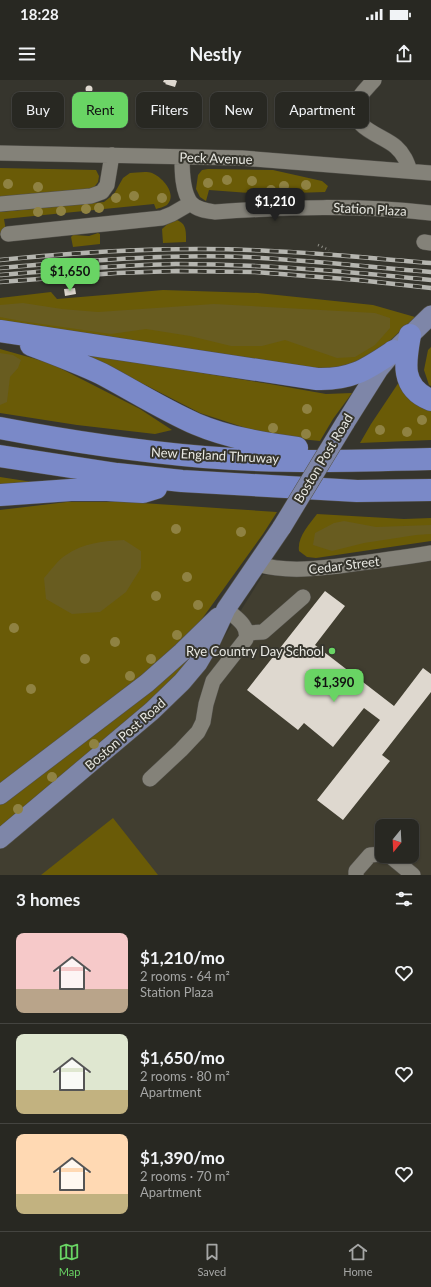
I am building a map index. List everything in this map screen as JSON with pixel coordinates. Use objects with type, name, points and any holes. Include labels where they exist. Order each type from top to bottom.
[{"type":"highway","points":[[0,331],[317,380],[343,378],[357,374],[369,368],[394,351]]},
{"type":"highway","points":[[410,335],[406,360],[407,377],[415,390],[422,396],[431,400]]},
{"type":"highway","points":[[0,338],[28,344],[78,364],[101,374],[168,411],[221,433],[255,442],[299,448],[361,461]]},
{"type":"highway","name":"New England Thruway","points":[[0,428],[102,446],[237,459],[361,461],[431,459]]},
{"type":"highway","name":"New England Thruway","points":[[0,456],[136,477],[182,481],[357,490],[431,490]]},
{"type":"highway","points":[[0,495],[71,490],[143,492],[182,481]]},
{"type":"main road","name":"Boston Post Road","points":[[0,839],[152,711],[198,663],[211,641],[226,609],[282,527],[374,375],[394,351],[431,315]]},
{"type":"main road","name":"Boston Post Road","points":[[0,795],[147,683],[182,652],[226,609]]},
{"type":"street","points":[[374,80],[359,97],[355,113],[359,122],[366,129],[395,146],[406,159],[410,171]]},
{"type":"street","name":"Peck Avenue","points":[[0,153],[286,161],[431,173]]},
{"type":"street","points":[[0,204],[91,196],[102,192],[108,185],[112,155]]},
{"type":"street","points":[[8,234],[162,218],[172,214],[191,203],[184,184],[182,157]]},
{"type":"street","name":"Station Plaza","points":[[191,203],[206,211],[215,212],[280,208],[337,207],[384,209],[431,214]]},
{"type":"street","name":"Cedar Street","points":[[257,564],[270,568],[299,570],[358,564],[431,553]]},
{"type":"street","points":[[248,633],[263,632],[303,597]]},
{"type":"street","points":[[150,779],[198,732],[203,722],[206,704],[213,680],[246,639],[248,633],[245,625],[226,609]]},
{"type":"street","points":[[187,676],[202,680],[213,680]]},
{"type":"street","points":[[356,875],[356,871],[370,855],[375,855]]},
{"type":"street","points":[[398,863],[413,875]]},
{"type":"path","points":[[318,245],[329,250]]},
{"type":"shaded area","points":[[0,168],[96,170],[99,176],[98,182],[92,190],[0,197]]},
{"type":"shaded area","points":[[202,170],[273,170],[322,181],[328,186],[325,192],[262,194],[209,190],[206,201],[200,197],[196,189],[198,175]]},
{"type":"shaded area","points":[[150,172],[160,178],[170,191],[170,201],[167,205],[156,209],[154,204],[4,219],[6,231],[0,236],[0,212],[104,202],[114,194],[123,178],[130,173]]},
{"type":"shaded area","points":[[177,220],[184,226],[186,232],[186,242],[163,243],[162,229],[171,221]]},
{"type":"shaded area","points":[[98,233],[100,234],[100,244],[73,247],[71,237],[73,235],[89,236]]},
{"type":"shaded area","points":[[163,290],[258,293],[373,305],[415,317],[361,368],[347,373],[0,323],[0,298],[51,292],[57,299]]},
{"type":"shaded area","points":[[23,303],[62,309],[98,312],[214,304],[375,313],[390,318],[390,328],[375,345],[355,357],[337,358],[285,340],[262,346],[231,346],[190,336],[146,329],[111,334],[0,317],[0,305]]},
{"type":"shaded area","points":[[431,347],[431,386],[429,385],[424,370],[428,350]]},
{"type":"shaded area","points":[[0,349],[50,363],[140,409],[172,430],[155,434],[77,425],[0,413]]},
{"type":"shaded area","points":[[0,353],[13,355],[21,360],[18,368],[10,377],[7,402],[0,405]]},
{"type":"shaded area","points":[[85,354],[326,394],[352,393],[333,419],[320,441],[290,438],[252,430],[200,413]]},
{"type":"shaded area","points":[[399,382],[431,409],[431,440],[360,443],[371,424]]},
{"type":"shaded area","points":[[0,477],[39,483],[0,489]]},
{"type":"shaded area","points":[[67,502],[127,502],[277,512],[199,623],[160,664],[0,788],[0,510]]},
{"type":"shaded area","points":[[317,514],[404,519],[431,518],[431,541],[316,558],[307,557],[299,551],[300,541],[304,531]]},
{"type":"shaded area","points":[[344,521],[376,527],[431,525],[431,534],[364,543],[332,551],[313,545],[315,533],[334,523]]},
{"type":"shaded area","points":[[124,540],[141,551],[141,568],[126,592],[100,612],[72,614],[46,599],[44,578],[63,557],[86,545]]},
{"type":"shaded area","points":[[431,556],[431,875],[0,875],[0,848],[162,715],[206,666],[263,575],[343,571]]},
{"type":"shaded area","points":[[194,655],[178,676],[0,832],[0,804]]},
{"type":"shaded area","points":[[113,818],[158,875],[41,875]]},
{"type":"building","points":[[164,80],[177,81],[175,87],[165,84],[166,83],[163,82]]},
{"type":"building","points":[[86,86],[92,86],[92,92],[86,92]]},
{"type":"building","points":[[75,288],[76,294],[65,296],[64,289]]},
{"type":"building","points":[[325,591],[345,606],[315,645],[394,706],[423,668],[431,674],[431,692],[382,755],[390,761],[343,820],[317,800],[380,720],[364,708],[333,747],[304,723],[298,730],[247,690]]},
{"type":"railway","points":[[0,260],[135,250],[202,249],[310,253],[431,263]]},
{"type":"railway","points":[[0,268],[123,259],[215,256],[292,260],[431,272]]},
{"type":"railway","points":[[0,275],[132,265],[208,264],[304,269],[431,280]]},
{"type":"railway","points":[[0,282],[116,273],[177,271],[255,272],[358,280],[431,288]]},
{"type":"place","name":"Rye Country Day School","points":[[332,651]]}]
